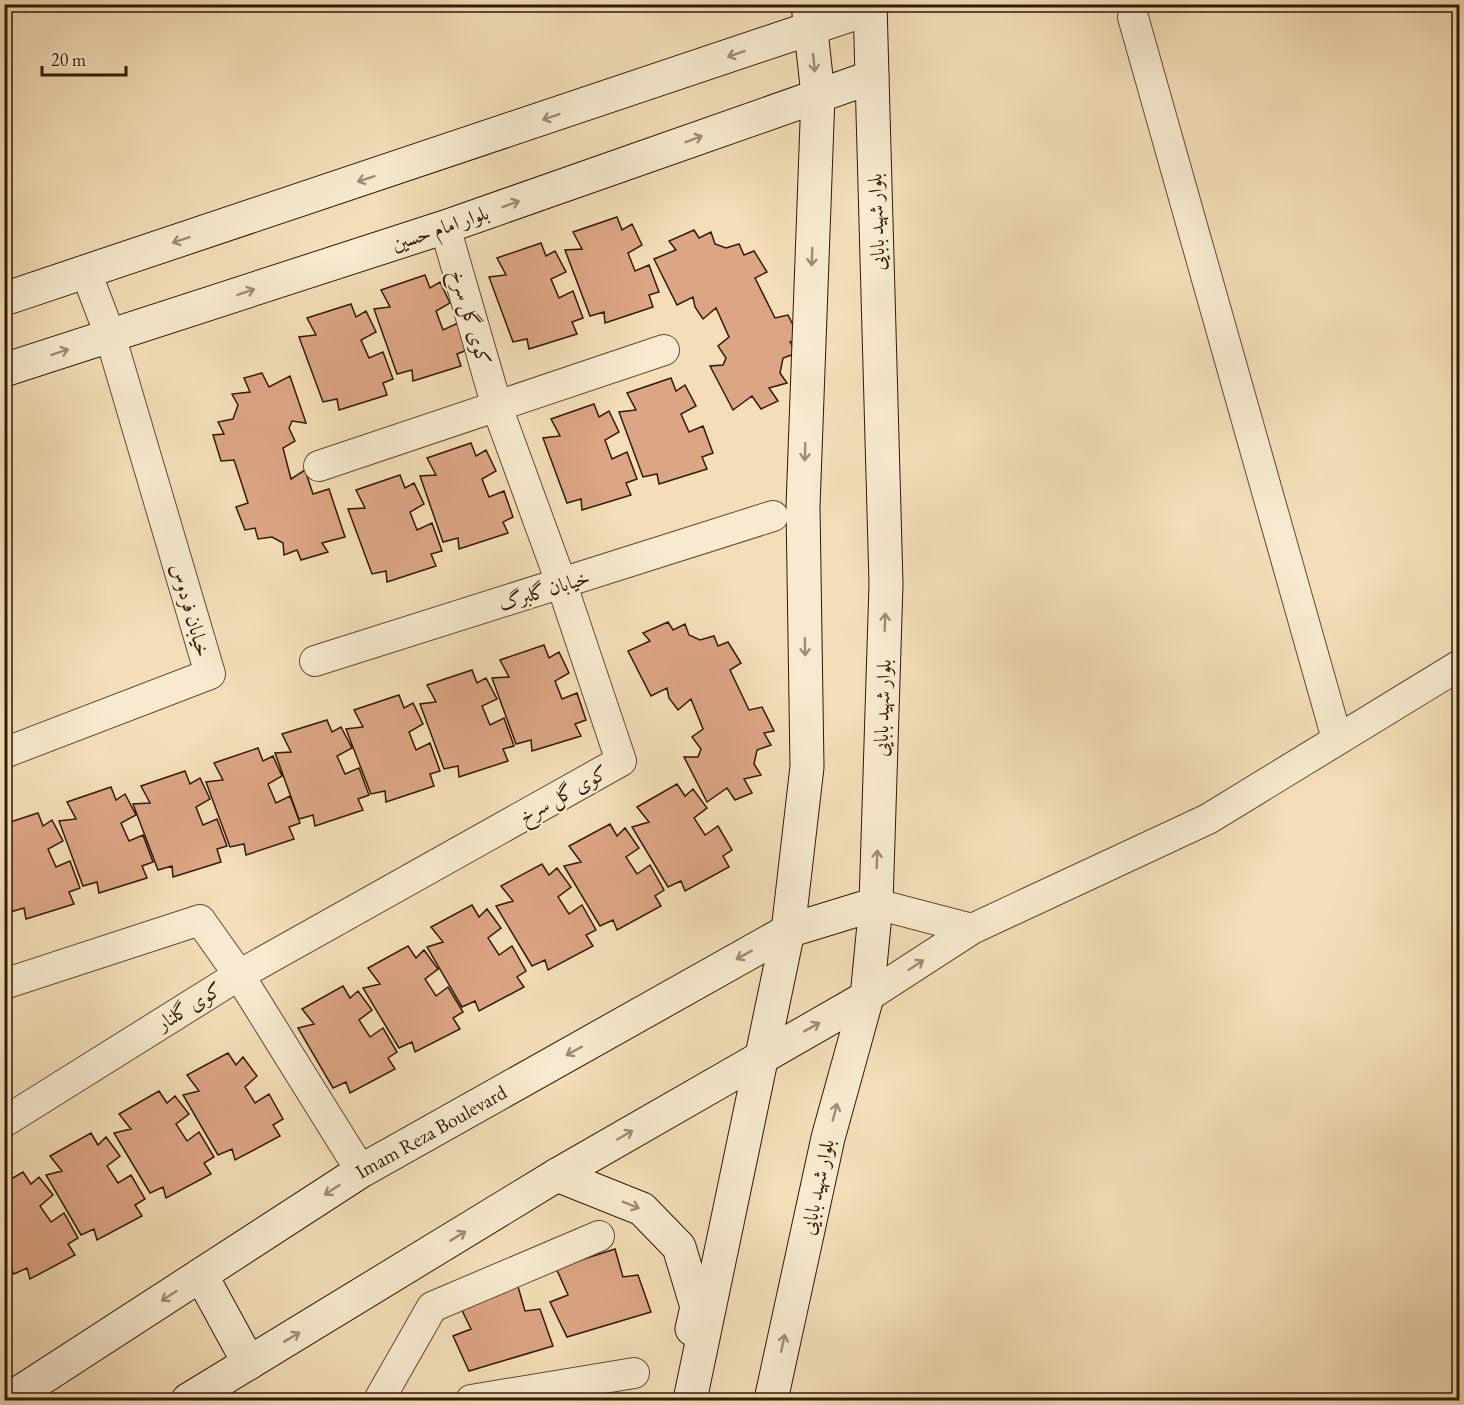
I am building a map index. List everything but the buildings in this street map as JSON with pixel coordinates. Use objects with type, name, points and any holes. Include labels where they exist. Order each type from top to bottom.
[{"type":"main road","points":[[4,299],[809,16],[870,6]]},
{"type":"main road","name":"بلوار شهید بابایی","points":[[771,1401],[828,1138],[867,997],[876,904],[886,584],[870,6]]},
{"type":"main road","points":[[690,1401],[788,931],[807,767],[803,507],[818,95],[809,16]]},
{"type":"main road","name":"بلوار امام حسین","points":[[4,370],[445,227],[872,77]]},
{"type":"main road","name":"Imam Reza Boulevard","points":[[8,1401],[361,1171],[788,931],[876,904]]},
{"type":"main road","points":[[188,1401],[557,1175],[867,997]]},
{"type":"main road","points":[[557,1175],[642,1209],[679,1247],[697,1307],[675,1401]]},
{"type":"main road","points":[[201,1275],[249,1364]]},
{"type":"street","points":[[1133,17],[1337,740]]},
{"type":"street","name":"کوی گل سرخ","points":[[239,975],[621,761],[562,585],[497,407],[445,227]]},
{"type":"street","points":[[86,272],[110,336]]},
{"type":"street","name":"خیابان فردوس","points":[[4,753],[210,674],[110,336]]},
{"type":"street","points":[[319,466],[664,350]]},
{"type":"street","name":"خیابان گلبرگ","points":[[315,661],[562,585],[772,516]]},
{"type":"street","points":[[867,997],[972,929],[1208,819],[1460,665]]},
{"type":"street","points":[[876,904],[972,929]]},
{"type":"street","points":[[4,984],[200,920],[239,975]]},
{"type":"street","name":"کوی گلنار","points":[[4,1122],[239,975],[361,1171]]},
{"type":"street","points":[[379,1401],[432,1307],[599,1236]]},
{"type":"street","points":[[471,1401],[634,1372]]}]
